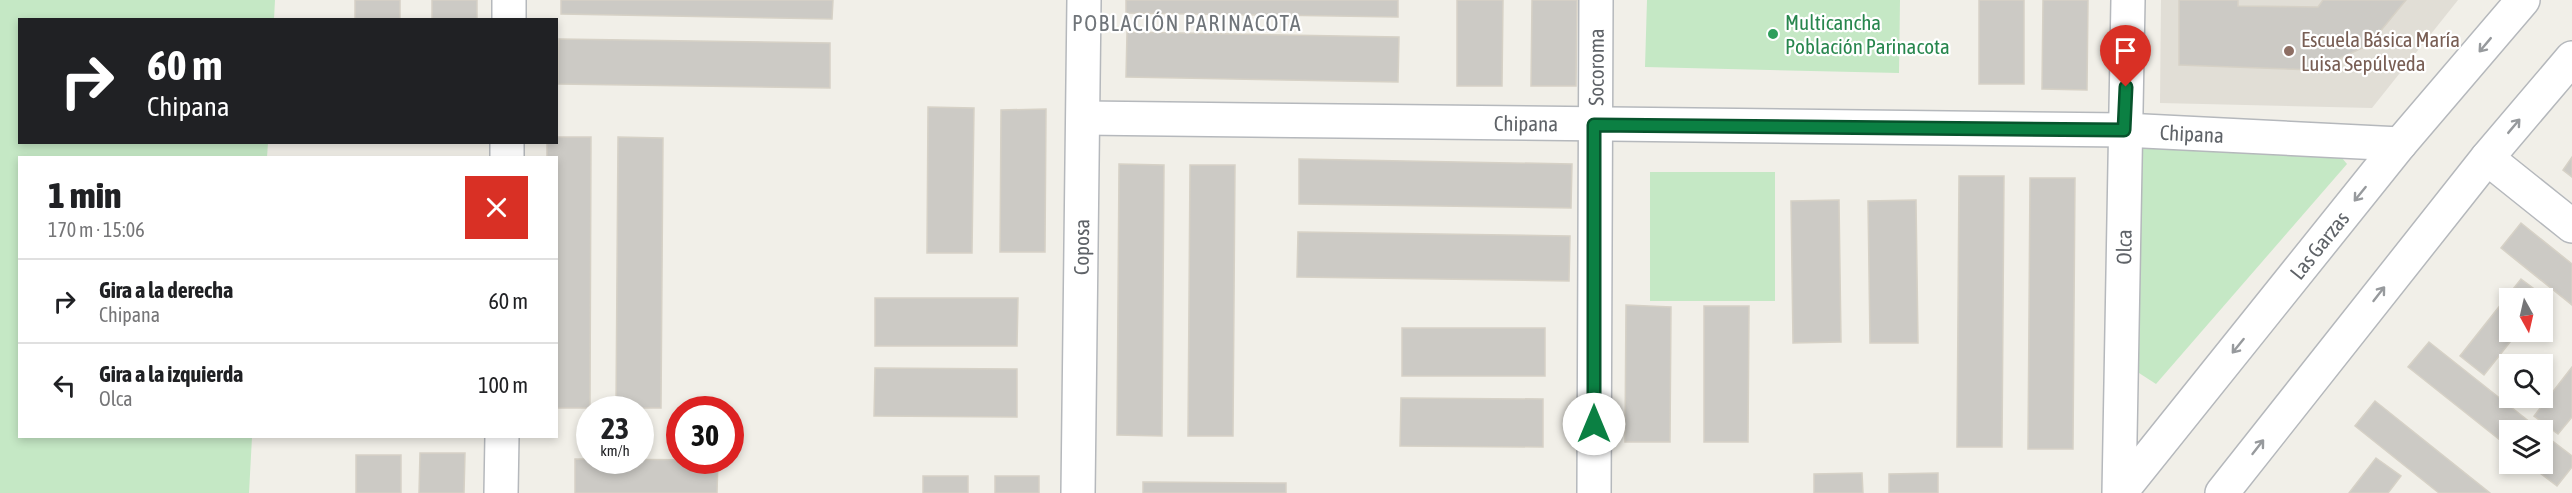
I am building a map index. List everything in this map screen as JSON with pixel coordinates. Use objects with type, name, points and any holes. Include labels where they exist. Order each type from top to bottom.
[{"type":"street","points":[[509,0],[509,18]]},
{"type":"street","name":"Coposa","points":[[1078,493],[1084,0]]},
{"type":"street","name":"Socoroma","points":[[1594,493],[1596,0]]},
{"type":"street","name":"Olca","points":[[2120,493],[2124,130],[2128,0]]},
{"type":"street","name":"Las Garzas","points":[[2120,493],[2400,144],[2523,0]]},
{"type":"street","points":[[2222,493],[2487,158],[2572,58]]},
{"type":"street","name":"Chipana","points":[[1084,118],[2124,130],[2400,144]]},
{"type":"street","points":[[2487,158],[2572,226]]},
{"type":"street","points":[[501,493],[502,438]]},
{"type":"shaded area","name":"Escuela Básica María Luisa Sepúlveda","points":[[2161,0],[2458,0],[2372,108],[2160,103]]},
{"type":"green space","points":[[0,0],[275,0],[274,18],[18,18],[18,144],[268,144],[267,156],[18,156],[18,438],[252,438],[249,493],[0,493]]},
{"type":"green space","name":"Multicancha Población Parinacota","points":[[1647,0],[1900,0],[1899,73],[1645,67]]},
{"type":"green space","points":[[2138,140],[2332,146],[2347,164],[2156,384],[2139,373]]},
{"type":"green space","points":[[1650,172],[1775,172],[1775,301],[1650,301]]},
{"type":"building","points":[[355,0],[400,0],[400,18],[355,18]]},
{"type":"building","points":[[432,0],[477,0],[477,18],[432,18]]},
{"type":"building","points":[[561,0],[833,0],[832,19],[561,14]]},
{"type":"building","points":[[1126,0],[1398,0],[1398,17],[1126,13]]},
{"type":"building","points":[[1457,0],[1503,0],[1502,86],[1457,86]]},
{"type":"building","points":[[1532,0],[1577,0],[1576,86],[1531,86]]},
{"type":"building","points":[[1979,0],[2024,0],[2024,84],[1979,84]]},
{"type":"building","points":[[2043,0],[2088,0],[2087,90],[2042,89]]},
{"type":"building","points":[[2179,0],[2238,0],[2238,6],[2318,7],[2323,0],[2406,0],[2369,45],[2314,70],[2179,65]]},
{"type":"building","points":[[1127,32],[1399,37],[1398,82],[1126,77]]},
{"type":"building","points":[[559,39],[830,43],[830,88],[558,84]]},
{"type":"building","points":[[928,107],[974,108],[972,253],[927,253]]},
{"type":"building","points":[[1046,109],[1045,252],[1000,252],[1001,110]]},
{"type":"building","points":[[558,137],[591,137],[590,396],[576,396],[576,408],[558,408],[558,156],[547,156],[547,144],[558,144]]},
{"type":"building","points":[[618,137],[663,138],[661,408],[654,408],[654,396],[616,396]]},
{"type":"building","points":[[2572,157],[2572,177],[2563,170]]},
{"type":"building","points":[[1299,159],[1572,164],[1571,208],[1299,204]]},
{"type":"building","points":[[1119,164],[1164,165],[1162,436],[1117,435]]},
{"type":"building","points":[[1190,165],[1235,165],[1233,436],[1188,436]]},
{"type":"building","points":[[1959,176],[2004,176],[2002,447],[1957,447]]},
{"type":"building","points":[[2030,178],[2075,178],[2073,449],[2028,449]]},
{"type":"building","points":[[1839,200],[1841,342],[1793,343],[1791,201]]},
{"type":"building","points":[[1916,200],[1918,343],[1870,343],[1868,201]]},
{"type":"building","points":[[2521,223],[2572,264],[2572,305],[2553,288],[2501,248]]},
{"type":"building","points":[[1298,232],[1570,236],[1569,281],[1297,277]]},
{"type":"building","points":[[2521,279],[2533,288],[2514,288]]},
{"type":"building","points":[[875,298],[1018,298],[1017,346],[875,346]]},
{"type":"building","points":[[1626,305],[1671,307],[1670,442],[1625,442]]},
{"type":"building","points":[[1704,306],[1749,306],[1748,442],[1704,442]]},
{"type":"building","points":[[2499,307],[2499,342],[2510,342],[2484,375],[2460,356]]},
{"type":"building","points":[[1402,328],[1545,328],[1545,376],[1402,376]]},
{"type":"building","points":[[2429,342],[2499,397],[2499,408],[2512,408],[2527,420],[2499,420],[2499,439],[2408,367]]},
{"type":"building","points":[[2572,367],[2572,417],[2558,434],[2553,430],[2553,420],[2539,420],[2534,416],[2540,408],[2553,408],[2553,392]]},
{"type":"building","points":[[875,368],[1017,369],[1017,417],[874,416]]},
{"type":"building","points":[[1401,398],[1543,399],[1543,447],[1400,446]]},
{"type":"building","points":[[2375,401],[2490,493],[2439,493],[2355,426]]},
{"type":"building","points":[[2553,441],[2572,456],[2572,467],[2557,486],[2541,474],[2553,474]]},
{"type":"building","points":[[420,453],[465,453],[464,493],[419,493]]},
{"type":"building","points":[[356,455],[401,455],[401,493],[356,493]]},
{"type":"building","points":[[2376,458],[2401,476],[2388,493],[2349,493]]},
{"type":"building","points":[[575,459],[576,474],[654,474],[654,460],[666,460],[666,474],[718,474],[717,493],[575,493]]},
{"type":"building","points":[[1862,473],[1863,493],[1814,493],[1814,474]]},
{"type":"building","points":[[1938,473],[1938,493],[1889,493],[1889,474]]},
{"type":"building","points":[[923,476],[968,476],[968,493],[923,493]]},
{"type":"building","points":[[995,476],[1039,476],[1039,493],[995,493]]},
{"type":"building","points":[[1143,482],[1286,483],[1286,493],[1143,493]]},
{"type":"place","name":"Multicancha Población Parinacota","points":[[1773,34]]},
{"type":"place","name":"Escuela Básica María Luisa Sepúlveda","points":[[2289,51]]},
{"type":"district","name":"POBLACIÓN PARINACOTA","points":[[1187,23]]},
{"type":"route","points":[[1594,424],[1594,125],[2124,130],[2126,87]]}]
